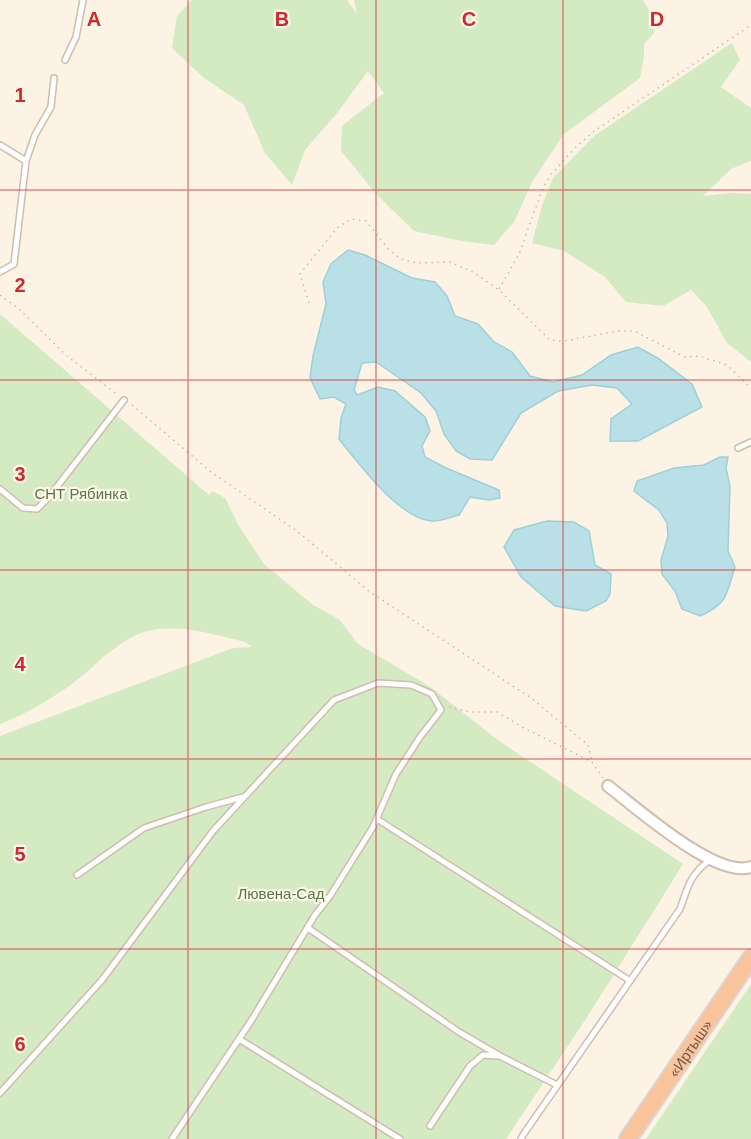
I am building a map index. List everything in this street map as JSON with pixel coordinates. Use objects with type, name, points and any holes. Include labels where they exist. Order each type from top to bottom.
[{"type":"highway","name":"«Иртыш»","points":[[628,1139],[751,958]]},
{"type":"street","points":[[608,786],[698,854],[729,868],[751,867]]},
{"type":"lane","points":[[65,60],[76,37],[83,0]]},
{"type":"lane","points":[[0,272],[14,264],[26,161],[35,135],[51,107],[54,78]]},
{"type":"lane","points":[[0,145],[26,161]]},
{"type":"lane","points":[[0,489],[23,508],[37,509],[49,497],[124,400]]},
{"type":"lane","points":[[738,448],[751,442]]},
{"type":"lane","points":[[0,1093],[102,980],[213,831],[334,700],[378,683],[411,684],[432,694],[441,710],[396,774],[377,819],[239,1039],[172,1139]]},
{"type":"lane","points":[[77,875],[144,828],[244,797]]},
{"type":"lane","points":[[377,819],[629,980]]},
{"type":"lane","points":[[522,1139],[522,1135],[557,1084],[680,909],[697,869],[710,860]]},
{"type":"lane","points":[[308,928],[459,1032],[500,1056],[557,1084]]},
{"type":"lane","points":[[239,1039],[400,1139]]},
{"type":"lane","points":[[430,1126],[470,1066],[483,1055],[500,1056]]},
{"type":"path","points":[[499,290],[519,254],[543,188],[550,176],[574,149],[602,126],[751,25]]},
{"type":"path","points":[[309,303],[300,274],[337,228],[351,219],[366,221],[389,250],[401,259],[416,263],[450,262],[473,272],[499,290],[550,340],[564,341],[618,331],[634,331],[685,357],[699,356],[727,365],[751,388]]},
{"type":"path","points":[[0,295],[18,308],[67,356],[159,426],[211,472],[297,531],[370,592],[531,698],[588,746],[592,762],[608,786]]},
{"type":"path","points":[[441,710],[450,707],[471,712],[497,712],[592,762]]},
{"type":"green space","points":[[192,0],[347,0],[357,14],[354,0],[643,0],[656,21],[654,33],[644,44],[640,78],[564,134],[533,180],[514,222],[494,245],[414,231],[377,195],[341,151],[342,126],[384,93],[368,71],[337,113],[305,150],[292,185],[265,153],[244,105],[204,78],[172,48],[177,16]]},
{"type":"green space","points":[[732,43],[740,60],[721,87],[751,108],[751,161],[731,169],[703,196],[751,194],[751,362],[727,343],[707,307],[691,290],[663,306],[626,302],[605,277],[564,251],[532,243],[542,205],[553,178],[594,136]]},
{"type":"green space","name":"Лювена-Сад","points":[[0,314],[209,495],[213,491],[225,498],[239,526],[264,564],[313,605],[339,619],[358,644],[429,686],[499,741],[683,864],[591,1011],[506,1139],[0,1139],[0,736],[233,648],[252,647],[245,642],[192,630],[170,628],[146,631],[123,642],[55,696],[0,724]]},
{"type":"green space","points":[[751,984],[751,1139],[646,1139]]},
{"type":"water","points":[[348,250],[365,255],[412,278],[435,282],[447,296],[455,316],[478,324],[494,342],[512,352],[530,376],[553,382],[582,375],[611,355],[638,347],[659,359],[692,384],[702,407],[638,441],[610,441],[611,419],[632,404],[617,388],[592,385],[558,391],[521,413],[492,460],[470,459],[456,451],[444,434],[436,411],[421,393],[376,362],[362,363],[354,390],[357,395],[378,387],[395,391],[425,417],[430,431],[422,446],[425,457],[499,490],[500,498],[489,500],[470,497],[459,515],[434,521],[419,518],[380,488],[339,439],[341,418],[346,404],[334,397],[320,399],[310,378],[326,304],[323,282],[331,264]]},
{"type":"water","points":[[720,457],[728,457],[726,468],[730,486],[728,551],[735,567],[725,597],[716,607],[700,616],[682,609],[675,591],[662,574],[661,560],[668,536],[667,523],[659,510],[634,491],[637,481],[674,468],[704,465]]},
{"type":"water","points":[[547,521],[574,522],[589,531],[595,565],[611,574],[610,594],[606,601],[586,611],[555,606],[521,577],[504,547],[514,530]]},
{"type":"park label","name":"СНТ Рябинка","points":[[81,493]]}]
